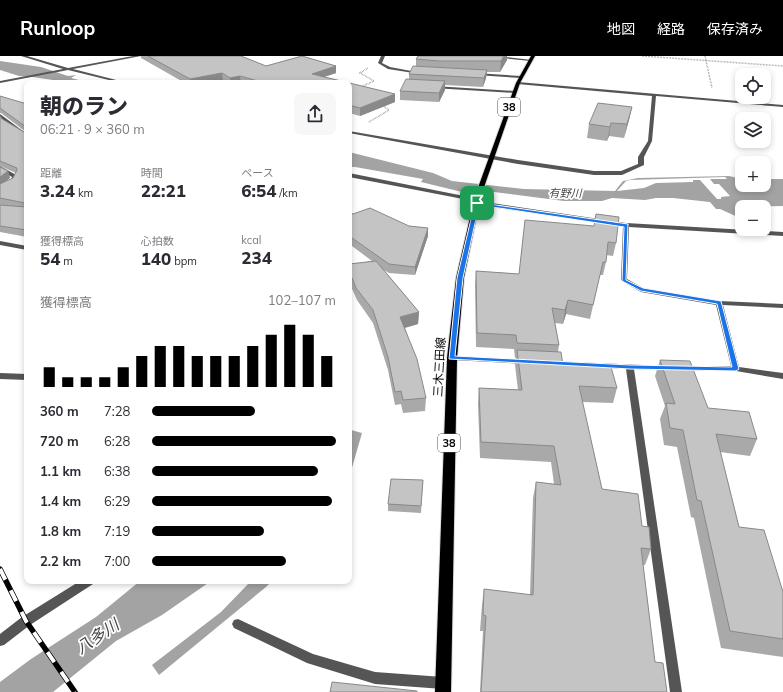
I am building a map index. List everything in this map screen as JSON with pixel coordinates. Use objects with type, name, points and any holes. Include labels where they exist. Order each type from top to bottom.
[{"type":"main road","name":"三木三田線","points":[[443,687],[452,358],[460,278],[478,200],[490,158],[519,80],[532,58]]},
{"type":"street","points":[[23,56],[64,69],[113,80]]},
{"type":"street","points":[[0,82],[139,56]]},
{"type":"street","points":[[383,56],[380,63],[389,68],[428,73]]},
{"type":"street","points":[[485,56],[532,58]]},
{"type":"street","points":[[470,74],[654,95],[783,106]]},
{"type":"street","points":[[429,86],[515,92]]},
{"type":"street","points":[[352,132],[490,158],[594,173],[613,174],[632,170],[640,165],[641,157],[650,141],[654,95]]},
{"type":"street","points":[[0,114],[7,122],[24,134]]},
{"type":"street","points":[[0,124],[7,122]]},
{"type":"street","points":[[0,168],[15,176],[12,182],[0,189]]},
{"type":"street","points":[[352,175],[464,198],[626,226],[783,234]]},
{"type":"street","points":[[626,226],[624,280],[641,290],[719,303],[783,306]]},
{"type":"street","points":[[0,243],[24,247]]},
{"type":"street","points":[[719,303],[736,369]]},
{"type":"street","points":[[452,358],[630,367],[736,369],[783,376]]},
{"type":"street","points":[[630,367],[676,692]]},
{"type":"street","points":[[0,376],[24,377]]},
{"type":"street","points":[[0,641],[26,621],[84,584]]},
{"type":"street","points":[[238,624],[311,659],[375,678],[443,687]]},
{"type":"path","points":[[642,56],[783,66]]},
{"type":"path","points":[[705,56],[715,100]]},
{"type":"path","points":[[358,89],[374,81],[360,73],[374,64],[380,63]]},
{"type":"path","points":[[352,131],[389,110],[387,107],[376,104]]},
{"type":"water","points":[[0,61],[41,67],[68,76],[76,75],[71,78],[79,80],[53,80],[19,76],[0,70]]},
{"type":"water","name":"有野川","points":[[352,153],[433,173],[452,181],[524,189],[615,191],[623,181],[638,178],[729,176],[735,177],[735,192],[771,192],[771,179],[783,179],[783,206],[771,206],[771,200],[735,200],[735,216],[720,209],[716,209],[710,202],[673,198],[656,198],[645,200],[612,198],[602,201],[564,201],[494,192],[462,192],[421,182],[423,179],[352,167]],"holes":[[[725,177],[727,179],[710,179],[714,184],[719,184],[730,196],[717,199],[700,180],[693,180],[693,182],[656,183],[644,188],[617,191],[626,181],[630,180]]]},
{"type":"water","points":[[352,430],[362,433],[352,468]]},
{"type":"water","name":"八多川","points":[[136,584],[207,584],[162,615],[116,641],[53,692],[0,692],[0,682],[31,659],[96,617]]},
{"type":"water","points":[[248,584],[269,584],[159,675],[152,665],[221,612]]},
{"type":"building","points":[[148,56],[241,56],[266,66],[302,56],[336,66],[312,74],[337,80],[254,80],[240,76],[230,78],[222,73],[190,79]]},
{"type":"building","points":[[418,56],[504,56],[501,61],[439,61],[416,59]]},
{"type":"building","points":[[413,66],[487,70],[484,78],[409,74]]},
{"type":"building","points":[[406,79],[445,81],[439,93],[400,91]]},
{"type":"building","points":[[352,84],[395,94],[360,108],[352,106]]},
{"type":"building","points":[[0,96],[24,103],[24,126],[0,108]]},
{"type":"building","points":[[598,103],[632,107],[627,124],[611,123],[610,127],[589,124]]},
{"type":"building","points":[[0,116],[2,119],[24,132],[24,203],[0,198],[0,184],[13,178],[17,170],[17,168],[0,161]]},
{"type":"building","points":[[0,167],[8,171],[0,177]]},
{"type":"building","points":[[0,205],[24,207],[24,230],[0,226]]},
{"type":"building","points":[[370,208],[409,226],[428,228],[415,267],[389,264],[352,238],[353,214]]},
{"type":"building","points":[[596,214],[619,217],[616,243],[608,242],[606,262],[603,262],[593,305],[568,300],[565,310],[552,308],[559,345],[517,343],[516,335],[477,333],[476,271],[519,274],[525,220],[594,226]]},
{"type":"building","points":[[376,261],[419,312],[400,317],[417,359],[426,398],[403,400],[401,391],[395,392],[388,357],[373,310],[356,288],[352,278],[352,264]]},
{"type":"building","points":[[517,350],[561,352],[563,365],[611,367],[617,388],[579,386],[602,489],[638,494],[642,526],[649,527],[651,549],[641,548],[655,662],[663,663],[667,692],[481,692],[486,616],[483,615],[484,589],[533,595],[536,482],[561,485],[554,446],[481,442],[479,388],[522,390]]},
{"type":"building","points":[[660,360],[690,361],[708,408],[749,412],[757,439],[716,434],[739,527],[764,530],[783,592],[783,639],[730,631],[701,501],[697,500],[683,430],[670,428],[666,403],[675,404]]},
{"type":"building","points":[[391,479],[423,480],[421,506],[388,504]]},
{"type":"building","points":[[332,682],[417,691],[417,692],[330,692]]},
{"type":"railway","points":[[0,569],[26,621],[75,692]]},
{"type":"route","points":[[477,203],[626,226],[624,280],[641,290],[719,303],[736,369],[630,367],[452,358],[460,278],[477,203]]}]
